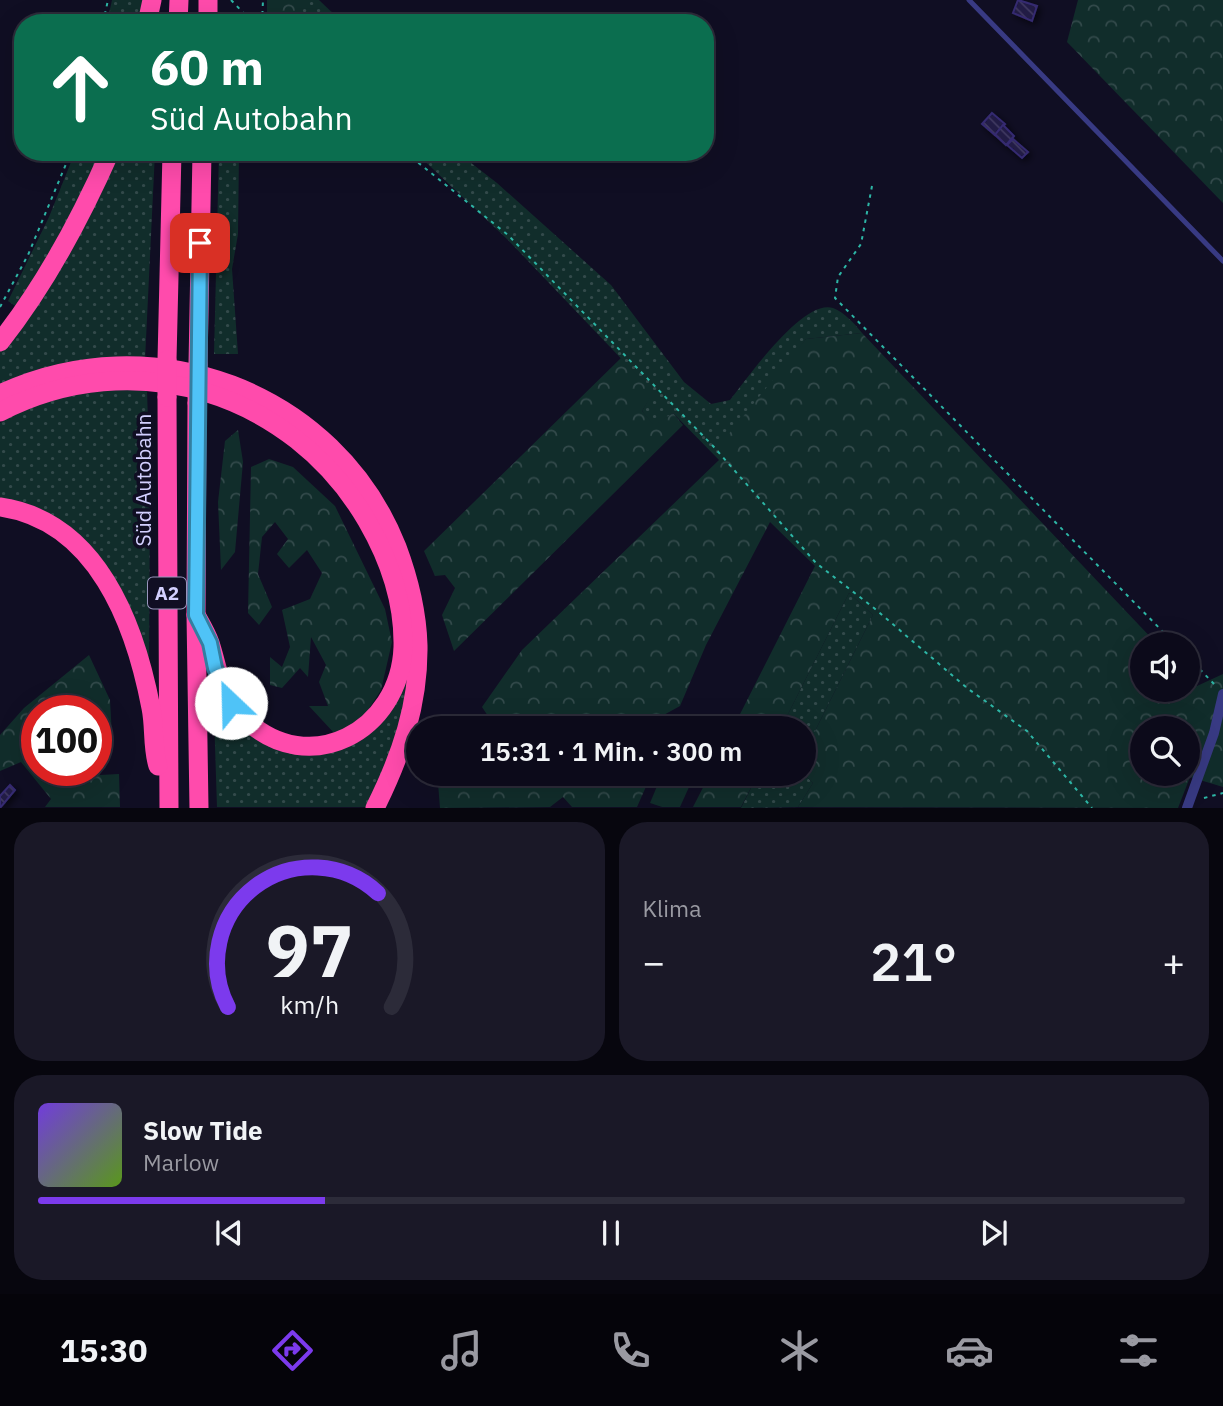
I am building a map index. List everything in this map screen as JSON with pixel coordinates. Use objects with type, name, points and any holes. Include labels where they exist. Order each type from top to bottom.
[{"type":"highway","points":[[0,342],[51,270],[88,203],[106,161]]},
{"type":"highway","name":"Süd Autobahn","points":[[169,798],[167,359],[172,161]]},
{"type":"highway","name":"A2","points":[[199,807],[196,615],[202,161]]},
{"type":"highway","points":[[0,394],[22,383],[95,366],[158,366],[191,372],[244,389],[279,408],[308,428],[339,457],[376,503],[392,535],[406,571],[414,607],[418,645],[417,681],[411,717],[402,748],[375,807]]},
{"type":"highway","points":[[0,412],[51,391],[100,382],[141,381],[204,392],[235,402],[279,426],[302,442],[342,483],[376,536],[393,582],[402,621],[403,648],[396,684],[380,713],[356,734],[324,745],[298,744],[273,738],[256,729],[231,703],[215,668],[210,643],[196,615]]},
{"type":"highway","points":[[0,507],[14,509],[58,530],[83,551],[104,576],[122,608],[135,642],[152,712],[156,763],[169,798]]},
{"type":"street","points":[[1188,805],[1214,733],[1220,691]]},
{"type":"lane","points":[[969,0],[1223,261]]},
{"type":"path","points":[[231,0],[244,14]]},
{"type":"path","points":[[0,307],[28,256],[67,161]]},
{"type":"path","points":[[416,161],[508,235],[713,446],[816,563],[874,608],[967,688],[1027,732],[1091,807]]},
{"type":"path","points":[[873,186],[861,244],[838,277],[835,298],[1163,632]]},
{"type":"path","points":[[1200,670],[1220,691]]},
{"type":"path","points":[[1188,805],[1223,793]]},
{"type":"green space","points":[[112,0],[146,0],[143,14],[109,14]]},
{"type":"green space","points":[[267,0],[301,0],[302,14],[267,14]]},
{"type":"green space","points":[[301,0],[319,0],[334,14],[302,14]]},
{"type":"green space","points":[[1078,0],[1223,0],[1223,203],[1067,42]]},
{"type":"green space","points":[[71,161],[98,161],[89,183],[18,308],[8,301],[49,217]]},
{"type":"green space","points":[[110,161],[155,161],[145,360],[107,359],[71,363],[0,385],[0,352],[43,295]]},
{"type":"green space","points":[[219,161],[239,161],[238,234],[232,269],[238,354],[214,354]]},
{"type":"green space","points":[[425,161],[469,161],[497,183],[611,285],[684,382],[711,404],[730,400],[777,342],[807,315],[821,308],[837,310],[862,333],[806,339],[719,460],[673,413],[654,426],[642,411],[653,392],[508,240]]},
{"type":"green space","points":[[862,333],[1146,632],[1130,632],[1130,702],[1200,702],[1200,685],[1223,674],[1223,787],[1200,780],[1200,716],[1130,716],[1130,786],[1187,786],[1178,808],[798,807],[811,786],[816,786],[816,729],[873,615],[849,593],[787,716],[739,716],[815,566],[770,522],[706,645],[680,706],[662,716],[488,716],[482,707],[522,650],[719,460],[719,446],[806,339]]},
{"type":"green space","points":[[621,358],[654,392],[642,411],[654,425],[673,413],[683,425],[454,651],[442,615],[455,588],[445,575],[435,576],[424,551]]},
{"type":"green space","points":[[120,389],[147,390],[150,486],[149,671],[105,569],[0,501],[0,423],[43,403]]},
{"type":"green space","points":[[238,430],[243,462],[235,552],[221,570],[218,502],[225,441]]},
{"type":"green space","points":[[269,459],[293,467],[335,506],[385,609],[392,642],[381,690],[363,718],[335,734],[309,706],[328,706],[319,682],[326,665],[311,637],[308,677],[300,668],[282,688],[270,685],[270,657],[282,667],[290,647],[282,610],[310,599],[322,573],[307,550],[289,568],[277,554],[288,539],[275,522],[262,537],[258,574],[272,607],[259,625],[248,613],[251,467]]},
{"type":"green space","points":[[849,593],[873,615],[816,729],[816,716],[787,716]]},
{"type":"green space","points":[[412,651],[402,726],[367,807],[217,807],[213,684],[278,749],[362,738]]},
{"type":"green space","points":[[89,655],[108,695],[40,695]]},
{"type":"green space","points":[[21,711],[21,762],[0,771],[0,735]]},
{"type":"green space","points":[[112,774],[119,774],[120,807],[45,807],[51,799],[40,786],[112,786]]},
{"type":"green space","points":[[438,786],[646,786],[637,807],[572,807],[563,797],[550,807],[440,808]]},
{"type":"green space","points":[[657,786],[690,786],[680,807],[662,807],[650,803]]},
{"type":"green space","points":[[704,786],[752,786],[741,807],[693,807]]},
{"type":"green space","points":[[752,786],[811,786],[798,807],[741,808]]},
{"type":"building","points":[[1018,0],[1037,6],[1032,21],[1013,13]]},
{"type":"building","points":[[992,113],[1005,124],[995,135],[982,124]]},
{"type":"building","points":[[1003,125],[1014,136],[1006,145],[995,135]]},
{"type":"building","points":[[1013,139],[1028,152],[1022,158],[1007,145]]},
{"type":"building","points":[[10,785],[15,790],[0,808],[0,796]]},
{"type":"route","points":[[200,243],[196,615],[210,643],[215,668],[231,703]]}]
